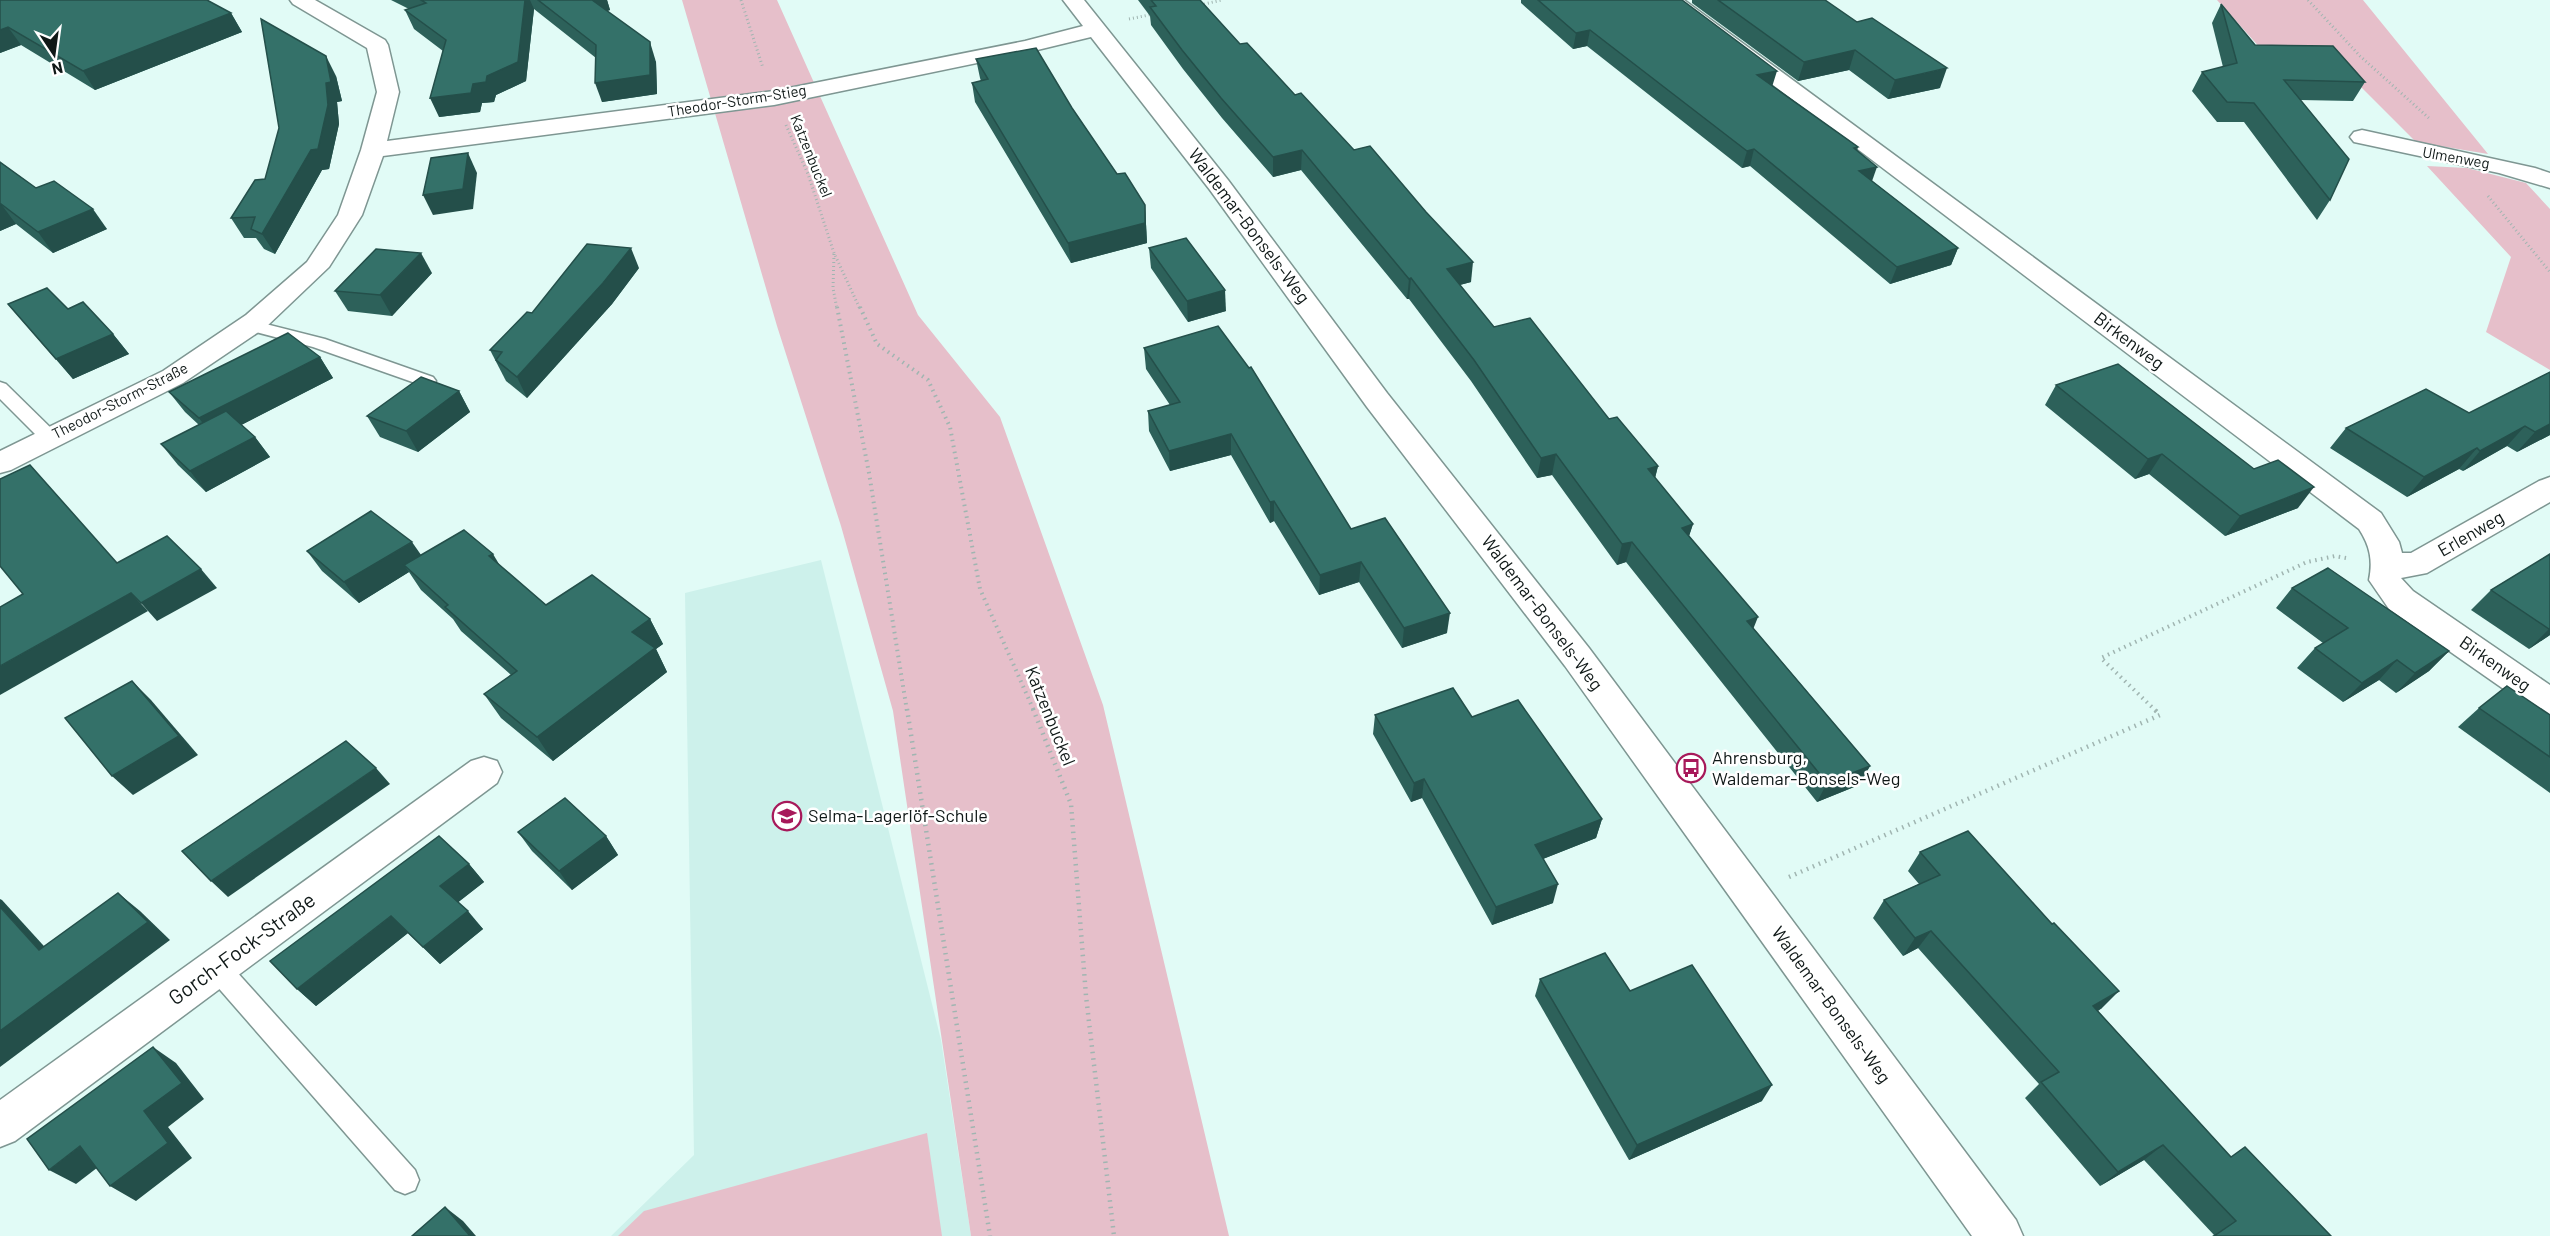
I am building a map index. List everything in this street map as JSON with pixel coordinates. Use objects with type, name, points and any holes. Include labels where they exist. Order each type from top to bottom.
[{"type":"street","name":"Theodor-Storm-Straße","points":[[0,463],[173,377],[250,325],[316,267],[350,215],[373,150],[388,92],[377,45],[300,0]]},
{"type":"street","name":"Waldemar-Bonsels-Weg","points":[[1073,0],[1219,185],[1377,400],[1577,657],[2000,1236]]},
{"type":"street","name":"Birkenweg","points":[[1671,0],[2370,521],[2386,544],[2388,565],[2385,580],[2401,600],[2550,703]]},
{"type":"street","name":"Theodor-Storm-Stieg","points":[[373,150],[774,98],[1058,40],[1096,28]]},
{"type":"street","name":"Ulmenweg","points":[[2362,137],[2409,150],[2505,166],[2550,181]]},
{"type":"street","name":"Erlenweg","points":[[2388,565],[2416,565],[2550,488]]},
{"type":"street","name":"Gorch-Fock-Straße","points":[[0,1126],[484,772]]},
{"type":"lane","points":[[250,325],[319,343],[427,381]]},
{"type":"lane","points":[[0,388],[50,438]]},
{"type":"lane","points":[[217,968],[405,1180]]},
{"type":"path","name":"Katzenbuckel","points":[[741,0],[774,98],[808,174],[834,253],[877,344],[928,380],[950,427],[980,589],[1030,701],[1071,804],[1086,996],[1114,1236]]},
{"type":"path","points":[[1190,7],[1222,0]]},
{"type":"path","points":[[1096,28],[1156,14]]},
{"type":"path","name":"Katzenbuckel","points":[[834,253],[833,288],[869,472],[990,1236]]},
{"type":"path","points":[[1750,894],[2160,715],[2101,658],[2307,562],[2335,556],[2388,565]]},
{"type":"shaded area","points":[[682,0],[777,0],[918,315],[1000,417],[1103,705],[1229,1236],[971,1236],[893,711],[841,526],[777,326]]},
{"type":"shaded area","points":[[2217,0],[2363,0],[2488,154],[2416,142],[2345,71],[2263,51]]},
{"type":"shaded area","points":[[2427,166],[2467,168],[2526,183],[2550,209],[2550,370],[2486,332],[2511,257]]},
{"type":"shaded area","name":"Selma-Lagerlöf-Schule","points":[[821,560],[941,1040],[971,1236],[611,1236],[694,1155],[685,593]]},
{"type":"shaded area","points":[[927,1133],[942,1236],[618,1236],[644,1211]]},
{"type":"building","points":[[0,0],[207,0],[231,13],[83,71],[8,27],[0,30]]},
{"type":"building","points":[[421,0],[525,0],[518,62],[487,76],[486,82],[473,84],[471,93],[430,98],[446,40],[405,10],[426,3]]},
{"type":"building","points":[[538,0],[592,0],[650,42],[650,75],[595,83],[596,45]]},
{"type":"building","points":[[1151,0],[1200,0],[1240,44],[1247,43],[1295,95],[1301,93],[1354,150],[1370,146],[1426,212],[1473,262],[1447,269],[1494,327],[1530,318],[1609,419],[1617,417],[1658,466],[1648,469],[1693,524],[1682,528],[1758,617],[1747,621],[1870,766],[1827,783],[1632,542],[1622,544],[1556,454],[1541,458],[1474,360],[1411,278],[1409,279],[1302,150],[1273,157],[1182,50],[1150,7],[1156,6]]},
{"type":"building","points":[[1538,0],[1682,0],[1777,71],[1757,75],[1858,147],[1854,148],[1877,167],[1859,171],[1958,248],[1897,267],[1754,149],[1747,151],[1590,30],[1576,33]]},
{"type":"building","points":[[1718,0],[1825,0],[1857,22],[1872,18],[1947,68],[1895,80],[1855,50],[1804,62]]},
{"type":"building","points":[[2221,4],[2255,45],[2333,46],[2365,82],[2284,80],[2349,159],[2330,200],[2254,103],[2227,102],[2202,72],[2237,63]]},
{"type":"building","points":[[261,19],[326,56],[331,82],[326,83],[328,105],[318,149],[311,150],[262,234],[251,229],[255,217],[231,218],[255,180],[265,179],[279,128]]},
{"type":"building","points":[[1036,48],[1072,108],[1117,174],[1125,173],[1145,205],[1145,223],[1068,243],[972,83],[988,79],[976,59]]},
{"type":"building","points":[[468,153],[463,189],[423,195],[431,158]]},
{"type":"building","points":[[0,162],[36,188],[54,181],[93,209],[38,232],[0,205]]},
{"type":"building","points":[[1186,238],[1225,290],[1187,301],[1149,248]]},
{"type":"building","points":[[587,244],[631,248],[603,283],[517,377],[496,360],[502,352],[490,350],[527,312],[532,313]]},
{"type":"building","points":[[376,249],[421,253],[380,295],[335,291]]},
{"type":"building","points":[[47,288],[68,309],[83,302],[113,334],[56,359],[8,304]]},
{"type":"building","points":[[1218,326],[1249,368],[1251,367],[1351,529],[1385,518],[1450,613],[1404,628],[1361,562],[1320,575],[1274,501],[1270,502],[1231,434],[1169,451],[1148,411],[1180,402],[1144,348]]},
{"type":"building","points":[[288,333],[320,357],[199,418],[169,392]]},
{"type":"building","points":[[2118,364],[2254,469],[2278,460],[2314,487],[2240,516],[2162,454],[2148,459],[2056,385]]},
{"type":"building","points":[[2550,372],[2550,424],[2535,432],[2525,426],[2480,451],[2477,448],[2424,477],[2346,428],[2426,389],[2469,413]]},
{"type":"building","points":[[421,377],[459,391],[406,431],[367,416]]},
{"type":"building","points":[[226,411],[255,437],[190,471],[161,444]]},
{"type":"building","points":[[30,465],[117,563],[167,536],[201,569],[141,603],[131,593],[0,666],[0,607],[23,594],[0,566],[0,479]]},
{"type":"building","points":[[371,511],[412,542],[344,582],[307,551]]},
{"type":"building","points":[[464,530],[493,554],[489,556],[546,605],[592,575],[650,619],[632,632],[655,648],[537,737],[484,694],[517,671],[445,607],[448,605],[404,565]]},
{"type":"building","points":[[2550,554],[2550,628],[2549,629],[2491,590]]},
{"type":"building","points":[[2328,568],[2449,651],[2415,673],[2397,660],[2362,683],[2315,648],[2348,628],[2292,588]]},
{"type":"building","points":[[132,681],[179,736],[112,776],[65,718]]},
{"type":"building","points":[[2507,686],[2550,715],[2550,757],[2479,708]]},
{"type":"building","points":[[1453,688],[1472,717],[1518,700],[1602,819],[1535,845],[1558,884],[1496,907],[1424,779],[1414,783],[1375,715]]},
{"type":"building","points":[[346,741],[376,768],[211,881],[182,851]]},
{"type":"building","points":[[565,798],[606,836],[559,871],[518,832]]},
{"type":"building","points":[[1968,831],[2052,924],[2054,923],[2119,991],[2093,1006],[2231,1157],[2245,1147],[2331,1236],[2214,1236],[2236,1221],[2163,1145],[2118,1172],[2041,1082],[2059,1072],[1931,931],[1915,938],[1884,900],[1940,875],[1920,852]]},
{"type":"building","points":[[439,836],[469,864],[440,886],[468,911],[423,947],[391,916],[297,989],[270,961]]},
{"type":"building","points":[[118,893],[148,922],[0,1031],[0,907],[39,950]]},
{"type":"building","points":[[1605,953],[1630,991],[1692,965],[1772,1085],[1637,1145],[1540,979]]},
{"type":"building","points":[[153,1047],[182,1083],[144,1111],[168,1143],[110,1186],[80,1146],[49,1170],[27,1139]]},
{"type":"building","points":[[445,1207],[470,1236],[412,1236]]},
{"type":"place","name":"Ahrensburg, Waldemar-Bonsels-Weg","points":[[1691,768]]},
{"type":"place","name":"Selma-Lagerlöf-Schule","points":[[787,816]]}]
